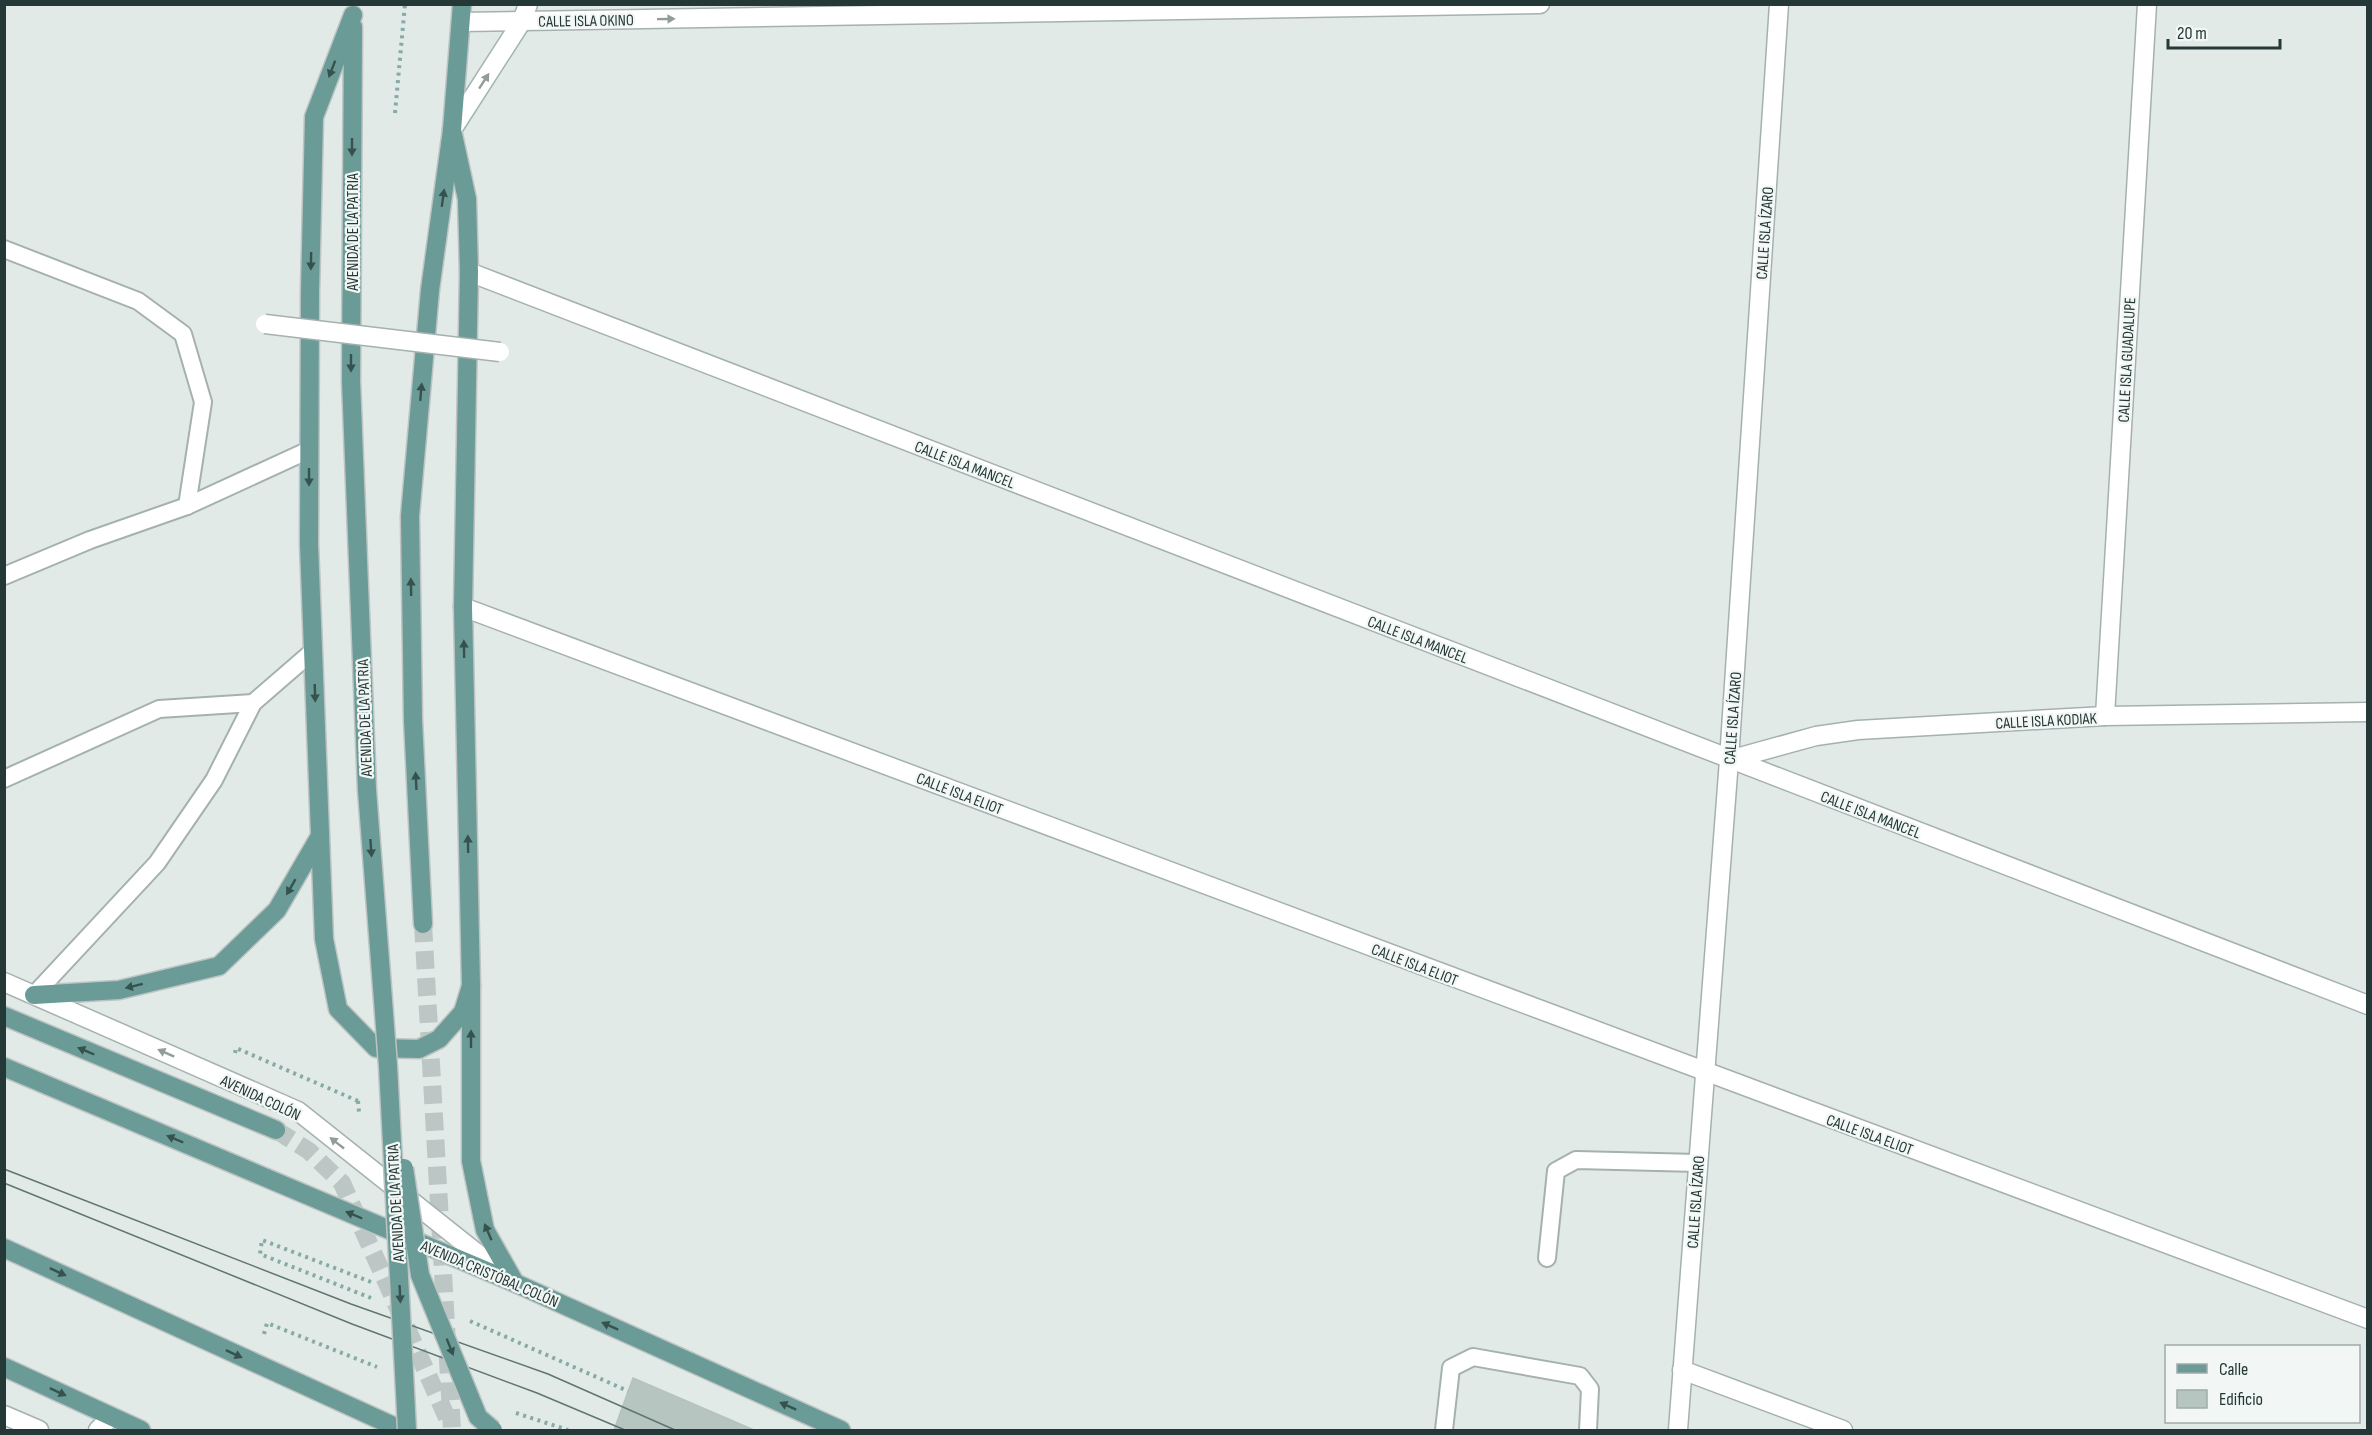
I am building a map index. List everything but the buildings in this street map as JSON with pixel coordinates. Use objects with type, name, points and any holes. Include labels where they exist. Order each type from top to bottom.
[{"type":"main road","points":[[353,10],[314,117],[309,544],[324,939],[338,1009],[376,1048],[419,1049],[439,1039],[463,1012],[471,986]]},
{"type":"main road","name":"AVENIDA DE LA PATRIA","points":[[353,10],[351,381],[367,790],[388,1066],[407,1431]]},
{"type":"main road","points":[[423,924],[414,720],[410,516],[430,290],[452,130],[461,14]]},
{"type":"main road","points":[[452,130],[467,199],[469,272],[464,607],[471,986],[471,1161],[485,1230],[515,1283]]},
{"type":"main road","points":[[34,995],[119,990],[219,966],[277,910],[320,836]]},
{"type":"main road","points":[[4,1017],[276,1130]]},
{"type":"main road","points":[[388,1066],[420,1275],[478,1417],[494,1431]]},
{"type":"main road","name":"AVENIDA CRISTÓBAL COLÓN","points":[[4,1067],[515,1283],[841,1431]]},
{"type":"main road","points":[[4,1248],[402,1431]]},
{"type":"main road","points":[[4,1367],[141,1431]]},
{"type":"street","name":"CALLE ISLA OKINO","points":[[461,14],[1540,4]]},
{"type":"street","name":"CALLE ISLA ÍZARO","points":[[1678,1431],[1729,760],[1779,4]]},
{"type":"street","name":"CALLE ISLA GUADALUPE","points":[[2105,716],[2147,4]]},
{"type":"street","points":[[452,130],[525,13]]},
{"type":"street","name":"CALLE ISLA MANCEL","points":[[469,272],[2367,1005]]},
{"type":"street","points":[[265,324],[500,352]]},
{"type":"street","name":"CALLE ISLA ELIOT","points":[[464,607],[2367,1319]]},
{"type":"street","name":"CALLE ISLA KODIAK","points":[[1729,760],[1816,736],[1858,730],[2105,716],[2367,712]]},
{"type":"street","name":"AVENIDA COLÓN","points":[[4,982],[298,1111],[515,1283]]},
{"type":"street","points":[[1682,1370],[1843,1431]]},
{"type":"street","points":[[4,1415],[39,1431]]},
{"type":"street","points":[[98,1431],[111,1417]]},
{"type":"lane","points":[[4,249],[138,301],[183,334],[202,402],[187,506]]},
{"type":"lane","points":[[4,576],[90,540],[187,506],[309,450]]},
{"type":"lane","points":[[34,995],[157,863],[214,780],[253,703],[313,651]]},
{"type":"lane","points":[[4,779],[159,709],[253,703]]},
{"type":"lane","points":[[1547,1258],[1556,1172],[1576,1160],[1698,1163]]},
{"type":"lane","points":[[1444,1431],[1451,1368],[1473,1357],[1580,1376],[1590,1389],[1588,1431]]},
{"type":"path","points":[[395,113],[405,4]]},
{"type":"path","points":[[274,1339],[264,1334],[267,1323],[380,1368]]},
{"type":"tunnel","points":[[423,924],[452,1430]]},
{"type":"tunnel","points":[[276,1130],[309,1151],[342,1183],[448,1420]]},
{"type":"tram line","points":[[4,1169],[351,1304],[548,1374],[675,1430]]},
{"type":"tram line","points":[[4,1183],[352,1324],[537,1393],[625,1430]]}]
